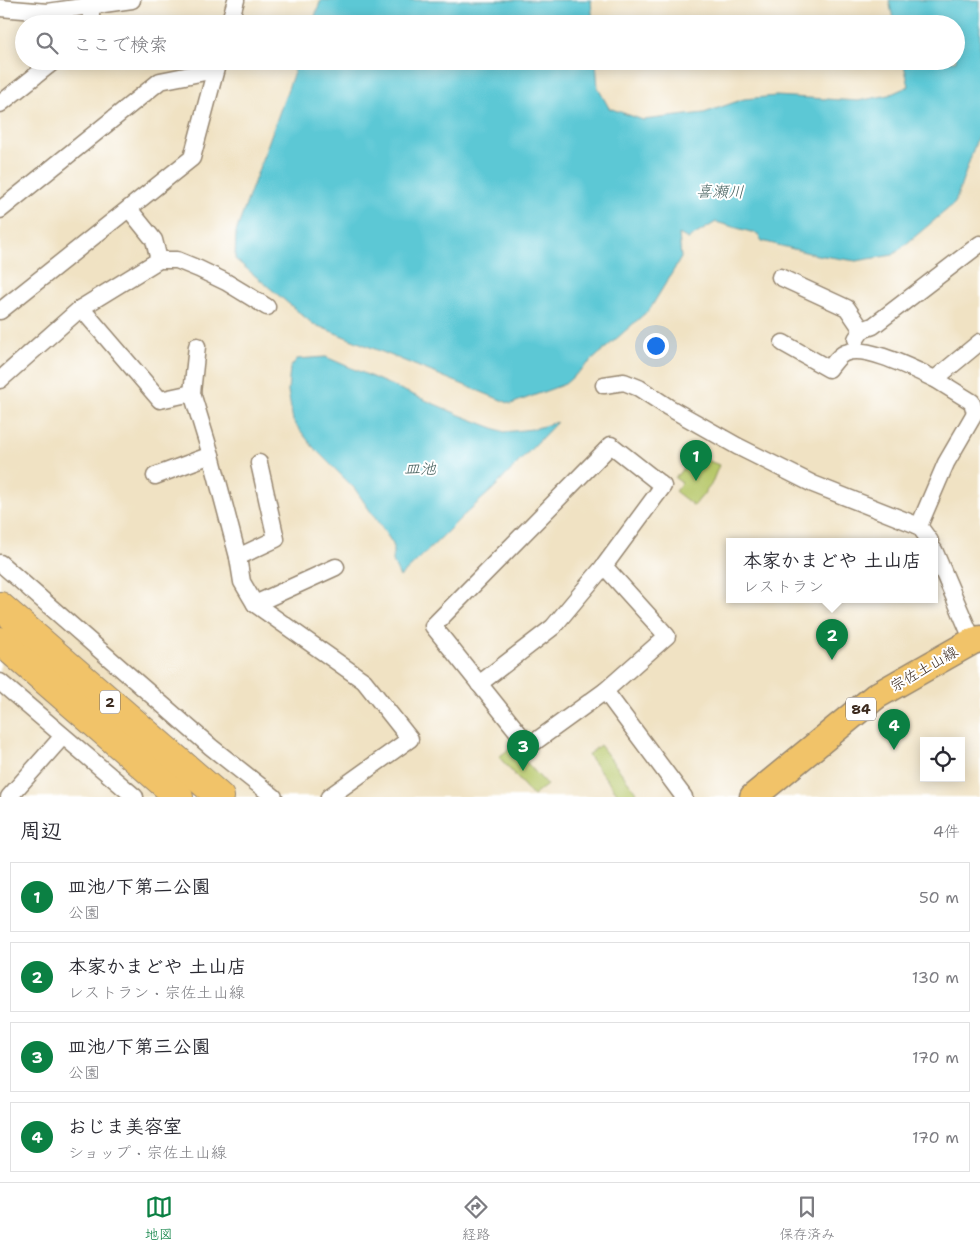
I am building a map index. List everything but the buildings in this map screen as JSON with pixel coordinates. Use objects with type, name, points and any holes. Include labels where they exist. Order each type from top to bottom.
[{"type":"highway","name":"2","points":[[0,606],[220,797]]},
{"type":"highway","name":"2","points":[[0,641],[180,797]]},
{"type":"main road","name":"宗佐土山線","points":[[753,797],[876,696],[977,640]]},
{"type":"street","points":[[0,8],[48,12],[132,0]]},
{"type":"street","points":[[232,15],[236,0]]},
{"type":"street","points":[[91,6],[91,15]]},
{"type":"street","points":[[0,104],[43,70]]},
{"type":"street","points":[[0,210],[160,81],[198,70]]},
{"type":"street","points":[[3,304],[129,209],[192,158],[215,70]]},
{"type":"street","points":[[129,209],[154,240],[159,260]]},
{"type":"street","points":[[854,351],[854,345],[862,330],[873,326],[980,244]]},
{"type":"street","points":[[0,380],[81,308],[159,260],[177,260],[199,269],[226,282],[267,307]]},
{"type":"street","points":[[780,277],[847,308],[862,330]]},
{"type":"street","points":[[81,308],[160,400],[192,393]]},
{"type":"street","points":[[935,380],[980,342]]},
{"type":"street","points":[[783,344],[828,369],[844,353],[854,351],[874,354],[897,361],[935,380],[972,402],[975,412],[946,463],[919,526]]},
{"type":"street","points":[[197,346],[192,393],[211,455],[238,557],[242,582],[255,604],[364,681],[410,739],[329,797]]},
{"type":"street","points":[[604,385],[624,382],[640,388],[668,407],[737,446],[813,484],[919,526],[928,538]]},
{"type":"street","points":[[479,684],[553,628],[604,566],[663,486],[611,445],[433,626],[479,684],[530,746],[604,691],[667,636],[604,566]]},
{"type":"street","points":[[155,476],[211,455]]},
{"type":"street","points":[[238,557],[276,539],[259,463]]},
{"type":"street","points":[[938,558],[977,640]]},
{"type":"street","points":[[0,563],[211,747],[274,797]]},
{"type":"street","points":[[255,604],[336,567]]},
{"type":"street","points":[[0,682],[135,797]]},
{"type":"street","points":[[604,691],[684,797]]},
{"type":"street","points":[[0,788],[10,797],[63,736]]},
{"type":"green space","points":[[694,455],[719,465],[711,485],[694,506],[675,491],[682,483],[675,478]]},
{"type":"green space","points":[[513,741],[522,751],[519,754],[547,785],[533,796],[499,757],[510,748],[508,745]]},
{"type":"green space","points":[[600,745],[640,797],[620,797],[588,755]]},
{"type":"water","points":[[321,0],[591,0],[592,15],[315,15]]},
{"type":"water","name":"喜瀬川","points":[[889,0],[980,0],[980,130],[955,203],[893,255],[856,261],[817,255],[762,241],[758,234],[716,222],[688,239],[679,234],[681,258],[650,309],[565,384],[511,404],[313,324],[235,259],[236,232],[295,70],[597,70],[598,88],[609,108],[643,120],[704,113],[744,99],[776,96],[858,101],[889,95],[909,86],[905,70],[965,70],[965,15],[892,15]]},
{"type":"water","name":"皿池","points":[[326,357],[462,416],[504,432],[533,429],[557,422],[493,489],[400,577],[393,562],[393,544],[355,489],[313,447],[293,421],[288,391],[290,368],[297,359]]},
{"type":"place","name":"皿池ﾉ下第二公園","points":[[696,481]]},
{"type":"place","name":"本家かまどや 土山店","points":[[832,660]]},
{"type":"place","name":"おじま美容室","points":[[894,750]]},
{"type":"place","name":"皿池ﾉ下第三公園","points":[[523,771]]}]
